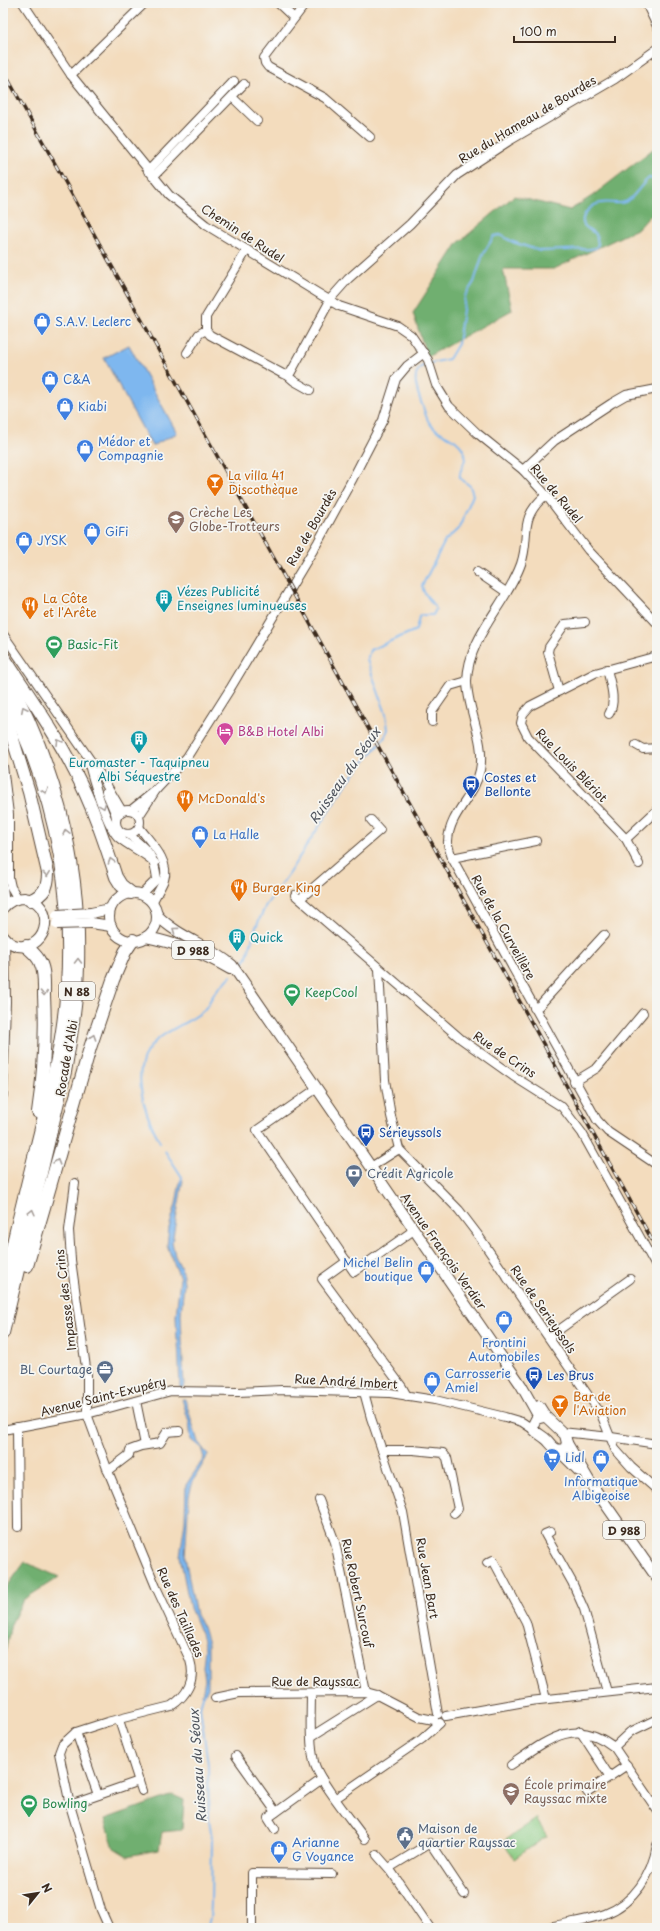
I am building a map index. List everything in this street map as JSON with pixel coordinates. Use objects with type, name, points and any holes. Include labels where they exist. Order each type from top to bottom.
[{"type":"highway","points":[[3,656],[52,730],[74,768],[90,804],[116,877],[121,884],[137,894]]},
{"type":"highway","name":"Rocade d'Albi","points":[[3,670],[27,715],[45,760],[57,798],[69,848],[74,878],[78,945],[77,992],[65,1072],[3,1333]]},
{"type":"highway","name":"Rocade d'Albi","points":[[3,690],[23,731],[42,783],[59,849],[66,899],[68,937],[67,980],[62,1030],[53,1084],[3,1286]]},
{"type":"highway","points":[[3,707],[29,792],[48,873],[48,884],[45,890],[42,895],[32,900]]},
{"type":"highway","points":[[7,1318],[16,1306],[94,1034],[122,959],[133,940]]},
{"type":"highway","points":[[21,946],[37,956],[41,963],[44,988],[44,1076],[35,1132],[34,1158]]},
{"type":"main road","points":[[44,913],[57,920],[91,918],[110,909],[118,898],[137,894],[152,903],[157,915],[155,926],[146,937],[133,940],[120,936],[111,926],[91,918]]},
{"type":"main road","points":[[4,907],[18,899],[32,900],[44,913],[46,921],[45,929]]},
{"type":"main road","points":[[110,909],[109,917],[111,926]]},
{"type":"main road","name":"Avenue François Verdier","points":[[157,915],[181,934],[220,954],[232,965],[521,1385],[538,1404],[538,1421]]},
{"type":"main road","points":[[4,938],[21,946],[38,940],[45,929],[57,920]]},
{"type":"main road","name":"Avenue François Verdier","points":[[146,937],[164,940],[189,948],[237,974]]},
{"type":"main road","points":[[538,1421],[567,1438],[565,1448],[558,1450],[553,1448],[546,1440],[538,1421]]},
{"type":"main road","name":"D 988","points":[[567,1438],[590,1482],[657,1578]]},
{"type":"main road","name":"D 988","points":[[558,1450],[590,1482]]},
{"type":"street","name":"Chemin de Rudel","points":[[23,3],[71,75],[169,195],[206,225],[339,306],[398,326],[411,335],[426,356]]},
{"type":"street","points":[[71,75],[144,3]]},
{"type":"street","points":[[278,3],[294,18]]},
{"type":"street","points":[[306,3],[264,58],[265,63],[268,67],[325,98],[370,137]]},
{"type":"street","points":[[646,3],[657,26]]},
{"type":"street","name":"Rue du Hameau de Bourdes","points":[[287,375],[291,372],[330,300],[348,279],[410,224],[457,175],[509,141],[615,79],[657,49]]},
{"type":"street","points":[[151,174],[234,81]]},
{"type":"street","points":[[151,174],[244,84]]},
{"type":"street","points":[[232,97],[257,121]]},
{"type":"street","points":[[247,250],[206,318],[206,330],[210,335],[287,375],[294,381],[310,390]]},
{"type":"street","points":[[187,353],[199,334],[206,330]]},
{"type":"street","name":"Rue de Rudel","points":[[426,356],[436,385],[449,406],[477,433],[523,470],[546,495],[588,550],[657,623]]},
{"type":"street","name":"Rue de Bourdès","points":[[131,810],[156,790],[187,756],[230,689],[318,542],[383,420],[396,379],[407,366],[426,356]]},
{"type":"street","points":[[523,470],[554,441],[612,403],[626,396],[657,389]]},
{"type":"street","name":"Rue de la Curveillère","points":[[546,495],[535,506],[529,516],[521,563],[506,592],[482,632],[469,661],[467,681],[481,756],[480,770],[475,785],[450,826],[448,842],[452,858],[588,1107],[603,1127],[656,1162]]},
{"type":"street","points":[[477,572],[506,592]]},
{"type":"street","points":[[559,691],[548,652],[549,647],[565,624],[585,622]]},
{"type":"street","points":[[3,634],[99,773],[122,811]]},
{"type":"street","name":"Rue Louis Blériot","points":[[639,864],[626,839],[524,730],[521,723],[525,711],[530,706],[559,691],[607,669],[657,656]]},
{"type":"street","points":[[607,669],[613,701],[613,707],[609,714]]},
{"type":"street","points":[[432,722],[432,712],[450,686],[467,681]]},
{"type":"street","points":[[636,745],[643,749],[657,748]]},
{"type":"street","points":[[87,756],[91,775],[113,832],[138,852],[146,854],[155,863]]},
{"type":"street","points":[[3,766],[9,814],[8,878],[18,899]]},
{"type":"street","points":[[99,773],[116,813],[118,829],[128,834],[149,854],[155,863],[157,879],[137,894]]},
{"type":"street","name":"Rue de Bourdès","points":[[139,816],[156,790]]},
{"type":"street","points":[[3,817],[7,794]]},
{"type":"street","points":[[116,818],[122,811],[131,810],[139,816],[139,827],[163,860],[165,869],[164,878],[152,903]]},
{"type":"street","points":[[626,839],[657,810]]},
{"type":"street","name":"Rue de Crins","points":[[371,820],[380,830],[298,897],[466,1043],[513,1076],[554,1101],[568,1113],[582,1133],[657,1268]]},
{"type":"street","points":[[128,834],[135,832],[139,827]]},
{"type":"street","points":[[452,858],[536,841]]},
{"type":"street","points":[[3,887],[4,907]]},
{"type":"street","points":[[534,1008],[539,1006],[604,935]]},
{"type":"street","points":[[3,1095],[6,957],[4,938]]},
{"type":"street","points":[[6,957],[21,946]]},
{"type":"street","points":[[371,1168],[399,1149],[391,1116],[385,1080],[380,969]]},
{"type":"street","points":[[574,1082],[597,1068],[643,1013]]},
{"type":"street","points":[[316,1089],[256,1130],[354,1272],[414,1230]]},
{"type":"street","name":"Rue de Serieyssols","points":[[399,1149],[459,1210],[549,1337],[601,1414],[615,1449],[631,1467],[657,1490]]},
{"type":"street","name":"Impasse des Crins","points":[[75,1184],[69,1230],[71,1260],[87,1376],[87,1414]]},
{"type":"street","points":[[347,1261],[322,1279],[402,1387],[407,1396]]},
{"type":"street","points":[[549,1337],[630,1280]]},
{"type":"street","name":"Rue André Imbert","points":[[185,1391],[238,1392],[282,1390],[364,1392],[435,1400],[505,1417],[538,1421]]},
{"type":"street","name":"Avenue Saint-Exupéry","points":[[3,1430],[87,1414],[171,1391],[185,1391]]},
{"type":"street","name":"Rue Jean Bart","points":[[364,1392],[403,1512],[440,1718]]},
{"type":"street","points":[[136,1400],[145,1445]]},
{"type":"street","name":"Rue des Taillades","points":[[87,1414],[108,1471],[156,1587],[190,1660],[192,1671],[190,1685],[180,1700],[171,1706],[76,1732],[62,1745],[59,1753],[70,1805],[79,1830],[101,1910],[109,1928]]},
{"type":"street","points":[[17,1427],[18,1527]]},
{"type":"street","points":[[108,1471],[129,1455],[130,1450],[145,1445],[160,1443],[167,1432],[179,1431]]},
{"type":"street","points":[[567,1438],[611,1436],[657,1444]]},
{"type":"street","points":[[382,1450],[412,1450],[443,1453],[447,1458],[458,1509],[454,1514]]},
{"type":"street","name":"Rue Robert Surcouf","points":[[319,1500],[335,1542],[366,1692]]},
{"type":"street","points":[[550,1532],[545,1534],[572,1582],[584,1609],[607,1692]]},
{"type":"street","points":[[487,1563],[494,1560],[526,1622],[546,1699]]},
{"type":"street","name":"Rue de Rayssac","points":[[215,1698],[239,1693],[366,1692],[377,1695],[418,1717],[440,1718],[546,1699],[657,1687]]},
{"type":"street","points":[[311,1693],[314,1763],[322,1779],[365,1840]]},
{"type":"street","points":[[312,1736],[377,1695]]},
{"type":"street","points":[[336,1798],[422,1739],[440,1718]]},
{"type":"street","points":[[614,1747],[630,1732],[657,1719]]},
{"type":"street","points":[[119,1720],[142,1791]]},
{"type":"street","points":[[580,1731],[610,1777]]},
{"type":"street","points":[[511,1765],[534,1749],[558,1736],[580,1731],[598,1736],[614,1747],[657,1810]]},
{"type":"street","points":[[76,1732],[98,1795]]},
{"type":"street","points":[[236,1756],[276,1812]]},
{"type":"street","points":[[587,1792],[627,1766]]},
{"type":"street","points":[[275,1829],[268,1818],[322,1779]]},
{"type":"street","points":[[70,1805],[139,1781]]},
{"type":"street","points":[[389,1868],[430,1843],[464,1894]]},
{"type":"street","points":[[545,1928],[604,1914],[622,1904],[635,1894],[646,1879],[657,1845]]},
{"type":"street","points":[[378,1855],[389,1868],[430,1928]]},
{"type":"street","points":[[252,1928],[252,1873],[332,1874]]},
{"type":"green space","points":[[657,146],[657,208],[639,228],[554,269],[503,269],[512,310],[427,357],[413,313],[458,243],[514,196],[570,210],[592,196]]},
{"type":"green space","points":[[25,1562],[59,1577],[23,1600],[11,1624],[5,1652],[3,1654],[3,1589],[5,1589]]},
{"type":"green space","points":[[173,1795],[184,1800],[182,1830],[162,1832],[159,1850],[127,1856],[114,1848],[105,1819]]},
{"type":"green space","points":[[536,1819],[547,1836],[514,1859],[503,1842]]},
{"type":"water","points":[[129,345],[177,433],[152,446],[104,358]]},
{"type":"water","points":[[183,1180],[172,1242],[175,1256],[182,1270],[184,1283],[181,1314],[184,1388],[180,1388],[176,1316],[180,1278],[167,1246],[169,1228],[176,1204],[180,1181]]},
{"type":"water","points":[[182,1399],[185,1399],[198,1442],[208,1455],[193,1481],[189,1496],[185,1557],[196,1615],[203,1627],[208,1644],[208,1687],[204,1696],[202,1695],[205,1679],[203,1667],[205,1648],[190,1608],[180,1556],[185,1521],[186,1485],[204,1458],[201,1448],[191,1440],[189,1422]]},
{"type":"waterway","name":"Ruisseau du Séoux","points":[[431,363],[449,359],[458,344],[465,296],[474,282],[483,254],[494,236],[500,235],[513,242],[540,251],[596,248],[598,244],[596,234],[588,229],[583,222],[583,218],[587,211],[601,203],[619,203],[628,201],[649,178],[657,180]]},
{"type":"waterway","name":"Ruisseau du Séoux","points":[[241,966],[246,959],[256,927],[266,905],[287,876],[349,780],[385,737],[388,730],[386,714],[367,660],[370,650],[416,630],[419,617],[421,615],[433,615],[436,609],[424,592],[422,586],[445,541],[459,528],[473,495],[470,486],[460,478],[460,471],[465,458],[464,451],[461,446],[453,439],[435,429],[426,417],[416,387],[417,371],[426,364]]},
{"type":"waterway","name":"Ruisseau du Séoux","points":[[160,1142],[148,1117],[141,1089],[140,1075],[148,1049],[158,1039],[202,1012],[216,991],[231,976]]},
{"type":"waterway","name":"Ruisseau du Séoux","points":[[165,1151],[182,1177],[181,1182]]},
{"type":"waterway","name":"Ruisseau du Séoux","points":[[204,1693],[200,1707],[208,1764],[209,1819],[212,1839],[211,1904],[210,1918],[207,1928]]},
{"type":"railway","points":[[3,70],[657,1249]]},
{"type":"place","name":"S.A.V. Leclerc","points":[[42,336]]},
{"type":"place","name":"C&A","points":[[50,394]]},
{"type":"place","name":"Kiabi","points":[[65,421]]},
{"type":"place","name":"Médor et Compagnie","points":[[85,463]]},
{"type":"place","name":"La villa 41 Discothèque","points":[[215,497]]},
{"type":"place","name":"Crèche Les Globe-Trotteurs","points":[[176,534]]},
{"type":"place","name":"GiFi","points":[[92,546]]},
{"type":"place","name":"JYSK","points":[[24,555]]},
{"type":"place","name":"Vézes Publicité Enseignes luminueuses","points":[[164,613]]},
{"type":"place","name":"La Côte et l'Arête","points":[[30,620]]},
{"type":"place","name":"Basic-Fit","points":[[54,659]]},
{"type":"place","name":"B&B Hotel Albi","points":[[225,746]]},
{"type":"place","name":"Euromaster - Taquipneu Albi Séquestre","points":[[139,754]]},
{"type":"place","name":"Costes et Bellonte","points":[[471,799]]},
{"type":"place","name":"McDonald's","points":[[185,813]]},
{"type":"place","name":"La Halle","points":[[200,849]]},
{"type":"place","name":"Burger King","points":[[239,902]]},
{"type":"place","name":"Quick","points":[[237,952]]},
{"type":"place","name":"KeepCool","points":[[292,1007]]},
{"type":"place","name":"Sérieyssols","points":[[366,1147]]},
{"type":"place","name":"Crédit Agricole","points":[[354,1188]]},
{"type":"place","name":"Michel Belin boutique","points":[[426,1284]]},
{"type":"place","name":"Frontini Automobiles","points":[[504,1334]]},
{"type":"place","name":"BL Courtage","points":[[105,1384]]},
{"type":"place","name":"Les Brus","points":[[534,1390]]},
{"type":"place","name":"Carrosserie Amiel","points":[[432,1395]]},
{"type":"place","name":"Bar de l'Aviation","points":[[560,1418]]},
{"type":"place","name":"Lidl","points":[[552,1472]]},
{"type":"place","name":"Informatique Albigeoise","points":[[601,1473]]},
{"type":"place","name":"École primaire Rayssac mixte","points":[[511,1806]]},
{"type":"place","name":"Bowling","points":[[29,1818]]},
{"type":"place","name":"Maison de quartier Rayssac","points":[[405,1850]]},
{"type":"place","name":"Arianne G Voyance","points":[[279,1864]]}]
